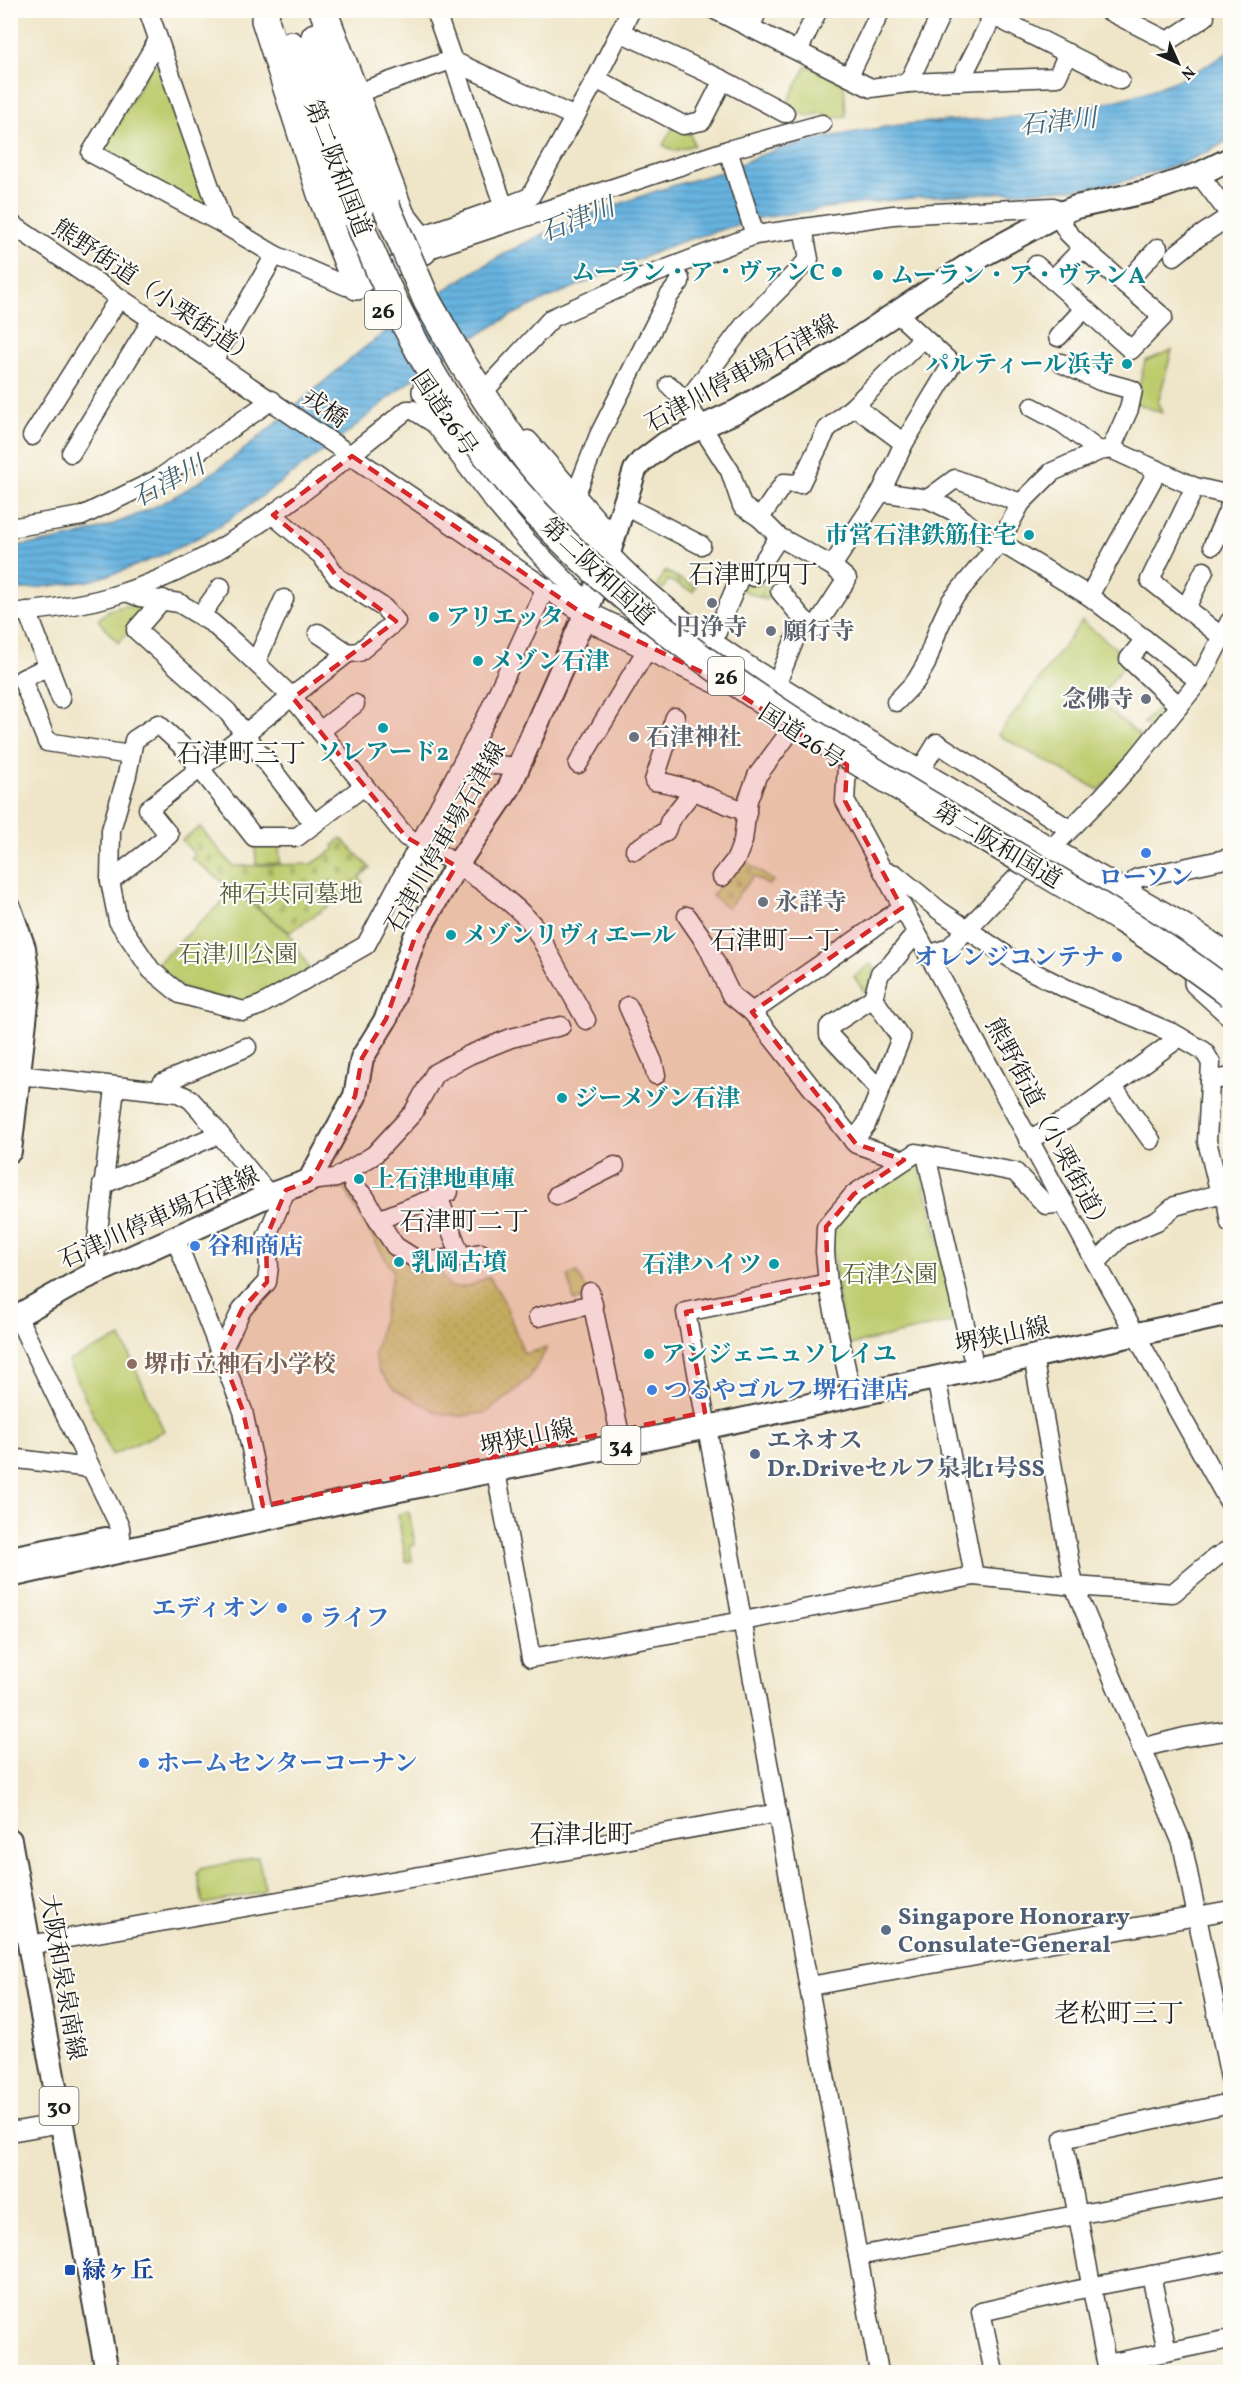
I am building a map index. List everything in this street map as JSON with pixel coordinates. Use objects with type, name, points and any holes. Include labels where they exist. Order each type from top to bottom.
[{"type":"highway","points":[[266,10],[265,20],[322,197],[357,286]]},
{"type":"highway","name":"第二阪和国道","points":[[278,10],[297,63],[365,216],[414,340],[460,417],[487,455],[527,503],[609,584],[671,636],[751,693],[1147,936],[1230,994]]},
{"type":"highway","name":"第二阪和国道","points":[[306,10],[343,91]]},
{"type":"highway","points":[[323,10],[343,91],[401,214],[421,244]]},
{"type":"highway","name":"国道26号","points":[[343,91],[365,216],[370,285],[426,391],[589,602],[639,625],[716,679],[848,765],[1168,960],[1198,982],[1230,1011]]},
{"type":"highway","name":"第二阪和国道","points":[[365,216],[444,361],[496,441],[558,516],[623,581],[703,646],[743,674],[1152,925],[1230,977]]},
{"type":"highway","name":"国道26号","points":[[365,216],[427,301],[463,364],[531,465],[611,549],[650,599],[711,646],[775,688],[1125,894],[1215,948],[1230,960]]},
{"type":"highway","points":[[589,602],[648,648],[716,679]]},
{"type":"main road","name":"石津川停車場石津線","points":[[14,1316],[93,1274],[277,1192],[309,1181],[355,1096],[362,1058],[386,1019],[415,937],[456,866],[510,788],[611,549],[635,470],[641,462],[666,443],[737,411],[788,381],[897,313],[985,254],[1059,214],[1085,205],[1150,191],[1199,174],[1230,159]]},
{"type":"main road","points":[[10,909],[24,948],[29,986],[15,1075],[10,1151]]},
{"type":"main road","name":"堺狭山線","points":[[10,1558],[619,1430],[707,1420],[936,1377],[1033,1356],[1230,1299]]},
{"type":"main road","name":"堺狭山線","points":[[10,1576],[345,1501],[496,1472],[849,1382],[972,1355],[1132,1327],[1230,1314]]},
{"type":"main road","name":"大阪和泉泉南線","points":[[10,1840],[107,2373]]},
{"type":"street","points":[[148,10],[223,224]]},
{"type":"street","points":[[435,10],[504,207]]},
{"type":"street","points":[[158,40],[91,153],[223,224],[275,255],[346,286],[357,286],[421,244],[504,207],[530,198],[596,79],[631,10]]},
{"type":"street","points":[[715,10],[871,88],[908,83],[1057,77],[1068,53]]},
{"type":"street","points":[[750,28],[758,10]]},
{"type":"street","points":[[798,51],[818,10]]},
{"type":"street","points":[[849,76],[881,10]]},
{"type":"street","points":[[908,83],[943,10]]},
{"type":"street","points":[[1107,10],[1168,41],[1205,17],[1192,10]]},
{"type":"street","points":[[960,81],[987,13],[1120,80]]},
{"type":"street","points":[[620,32],[723,80],[784,113]]},
{"type":"street","points":[[343,91],[451,60],[575,117]]},
{"type":"street","points":[[596,79],[683,125],[702,121],[723,80]]},
{"type":"street","points":[[421,244],[728,150],[822,124]]},
{"type":"street","points":[[728,150],[755,235]]},
{"type":"street","points":[[1125,284],[1166,252],[1194,240],[1230,216],[1199,174]]},
{"type":"street","points":[[611,549],[575,496],[488,389],[552,318],[640,279],[755,235],[893,215],[1053,207],[1068,232],[1083,248],[1163,317],[1131,350],[1036,265]]},
{"type":"street","name":"熊野街道（小栗街道）","points":[[10,223],[275,403]]},
{"type":"street","points":[[686,402],[746,324],[809,259],[803,228]]},
{"type":"street","points":[[1053,280],[1083,248]]},
{"type":"street","points":[[213,361],[275,255]]},
{"type":"street","points":[[575,496],[599,435],[669,296],[680,279]]},
{"type":"street","points":[[32,436],[119,298]]},
{"type":"street","points":[[1058,337],[1084,309]]},
{"type":"street","points":[[832,566],[881,492],[904,443],[952,364],[922,339],[897,313]]},
{"type":"street","points":[[71,453],[152,320]]},
{"type":"street","points":[[760,518],[784,483],[800,484],[827,429],[854,406],[922,339]]},
{"type":"street","points":[[896,702],[916,681],[926,664],[951,601],[998,545],[1021,503],[1052,472],[1105,450],[1129,409],[1133,390],[1100,381],[1061,363]]},
{"type":"street","points":[[669,385],[686,402],[730,471],[742,506],[760,518],[779,537],[832,566],[847,579],[815,628],[803,619],[780,591]]},
{"type":"street","points":[[10,528],[82,516],[160,478],[275,403]]},
{"type":"street","name":"戎橋","points":[[275,403],[348,453]]},
{"type":"street","points":[[854,406],[904,443]]},
{"type":"street","points":[[1032,407],[1105,450],[1196,487],[1230,495]]},
{"type":"street","points":[[61,699],[49,666],[19,612],[75,605],[126,592],[193,565],[273,515],[348,453],[407,410],[413,410],[437,422],[494,502],[527,541],[589,602]]},
{"type":"street","points":[[348,453],[546,587],[589,602]]},
{"type":"street","points":[[1089,596],[1158,470]]},
{"type":"street","points":[[928,499],[955,479],[1021,503]]},
{"type":"street","points":[[928,956],[949,948],[1022,872],[1050,850],[1131,765],[1199,681],[1226,629],[1186,608],[1150,580],[1196,487]]},
{"type":"street","points":[[881,492],[928,499],[953,512],[998,545],[1089,596],[1199,681]]},
{"type":"street","points":[[625,506],[701,546]]},
{"type":"street","points":[[1213,545],[1230,506]]},
{"type":"street","points":[[110,881],[169,835],[148,809],[348,653],[359,652],[396,621],[384,608],[337,577],[321,555],[273,515]]},
{"type":"street","points":[[711,646],[747,574],[779,537]]},
{"type":"street","points":[[1186,608],[1204,571]]},
{"type":"street","points":[[201,615],[221,587]]},
{"type":"street","points":[[364,786],[297,837],[255,837],[183,747],[158,724],[134,740],[127,775],[111,830],[110,881],[118,921],[152,970],[180,994],[244,1011],[261,1005],[366,945],[487,716],[546,587]]},
{"type":"street","points":[[126,592],[140,597],[179,603],[212,623],[256,662],[293,698],[406,837],[420,843],[456,866],[511,903],[526,917],[586,1020]]},
{"type":"street","points":[[163,599],[136,630],[227,711],[314,824]]},
{"type":"street","points":[[256,662],[284,599]]},
{"type":"street","points":[[775,688],[803,619]]},
{"type":"street","points":[[318,633],[348,653]]},
{"type":"street","points":[[1145,639],[1129,659],[1179,706]]},
{"type":"street","points":[[578,764],[648,648]]},
{"type":"street","points":[[49,666],[22,679],[47,742],[130,755]]},
{"type":"street","points":[[320,731],[355,704]]},
{"type":"street","points":[[675,717],[654,781],[673,783],[694,790],[747,812]]},
{"type":"street","points":[[722,878],[736,859],[743,841],[748,800],[757,776],[792,729]]},
{"type":"street","points":[[918,774],[937,743],[1069,829]]},
{"type":"street","points":[[463,762],[519,767]]},
{"type":"street","name":"熊野街道（小栗街道）","points":[[848,765],[844,801],[1028,1140],[1230,1502]]},
{"type":"street","points":[[635,850],[666,831],[670,820],[694,790]]},
{"type":"street","points":[[1125,894],[1137,878],[1230,858]]},
{"type":"street","points":[[883,871],[895,874],[940,911],[1035,973],[1180,1037],[1204,1051],[1210,1063],[1207,1140],[1217,1182],[1228,1191],[1230,1223]]},
{"type":"street","points":[[752,1012],[902,908]]},
{"type":"street","points":[[687,916],[707,945],[731,995],[752,1012],[856,1144],[904,1160]]},
{"type":"street","points":[[880,1090],[829,1035],[829,1027],[873,998],[880,973],[892,963],[916,933]]},
{"type":"street","points":[[853,1140],[866,1125],[901,1038],[873,998]]},
{"type":"street","points":[[628,1006],[653,1062],[656,1076]]},
{"type":"street","points":[[309,1181],[336,1178],[374,1155],[413,1113],[435,1073],[469,1054],[511,1038],[561,1026]]},
{"type":"street","points":[[1028,1140],[1069,1118],[1180,1037]]},
{"type":"street","points":[[158,1090],[162,1083],[247,1047]]},
{"type":"street","points":[[15,1075],[116,1088],[158,1090],[190,1099],[219,1134],[277,1192],[266,1238],[269,1266],[267,1282],[243,1309],[221,1353]]},
{"type":"street","points":[[1210,1081],[1230,1077]]},
{"type":"street","points":[[1113,1087],[1151,1140]]},
{"type":"street","points":[[93,1274],[102,1185],[116,1088]]},
{"type":"street","points":[[102,1185],[219,1134]]},
{"type":"street","points":[[849,1382],[828,1283],[825,1252],[826,1227],[854,1194],[916,1153],[1015,1172],[1046,1205],[1064,1203]]},
{"type":"street","points":[[926,1155],[972,1355]]},
{"type":"street","points":[[557,1195],[615,1167]]},
{"type":"street","points":[[348,1172],[354,1186],[365,1197],[395,1246],[422,1263],[481,1253]]},
{"type":"street","points":[[1096,1263],[1122,1236],[1157,1221],[1175,1206],[1228,1191]]},
{"type":"street","points":[[378,1220],[443,1194],[461,1257]]},
{"type":"street","points":[[176,1237],[243,1411],[263,1506]]},
{"type":"street","points":[[828,1283],[686,1312],[879,2373]]},
{"type":"street","points":[[538,1317],[591,1298],[619,1430]]},
{"type":"street","points":[[14,1316],[120,1527],[121,1536]]},
{"type":"street","points":[[1033,1356],[1074,1587],[1182,1843],[1226,2027],[1230,2078]]},
{"type":"street","points":[[936,1377],[974,1576]]},
{"type":"street","points":[[10,1458],[90,1468]]},
{"type":"street","points":[[496,1472],[531,1658],[743,1621],[974,1576],[1074,1587],[1173,1593],[1216,1557],[1230,1549]]},
{"type":"street","points":[[1140,1748],[1185,1737],[1230,1730]]},
{"type":"street","points":[[29,1946],[777,1813]]},
{"type":"street","points":[[810,1986],[1230,1910]]},
{"type":"street","points":[[1230,2103],[1063,2139],[1090,2287],[1108,2368],[1167,2351],[1230,2339]]},
{"type":"street","points":[[10,2132],[62,2122]]},
{"type":"street","points":[[858,2256],[1230,2186]]},
{"type":"street","points":[[994,2373],[981,2312],[1090,2287],[1230,2260]]},
{"type":"street","points":[[1151,2276],[1167,2351]]},
{"type":"highlighted area","points":[[352,456],[585,615],[716,679],[847,765],[845,801],[902,908],[752,1012],[856,1144],[904,1160],[854,1194],[826,1227],[828,1283],[686,1312],[705,1412],[263,1506],[243,1411],[221,1353],[242,1309],[267,1282],[266,1238],[286,1190],[309,1181],[318,1168],[355,1096],[362,1058],[386,1019],[415,937],[456,866],[406,837],[293,698],[396,621],[337,577],[321,555],[273,515]]},
{"type":"green space","points":[[152,65],[162,66],[209,205],[203,210],[105,153],[104,147]]},
{"type":"green space","points":[[807,65],[844,83],[846,116],[825,119],[824,113],[807,116],[786,105]]},
{"type":"green space","points":[[673,127],[687,134],[690,133],[694,145],[674,151],[663,145]]},
{"type":"green space","points":[[1172,350],[1158,403],[1162,413],[1135,403],[1145,361]]},
{"type":"green space","points":[[665,571],[696,587],[693,592],[668,580],[663,589],[657,586]]},
{"type":"green space","points":[[746,577],[772,590],[788,606],[768,596],[766,600],[740,589]]},
{"type":"green space","points":[[124,606],[142,606],[146,613],[118,643],[98,620],[109,610]]},
{"type":"green space","points":[[1082,621],[1129,659],[1097,700],[1145,740],[1099,790],[998,735]]},
{"type":"green space","points":[[1165,698],[1171,703],[1151,728],[1144,723]]},
{"type":"green space","name":"神石共同墓地","points":[[200,827],[233,866],[312,864],[335,849],[333,846],[341,838],[370,868],[359,878],[363,882],[290,932],[191,858],[195,855],[182,840]]},
{"type":"green space","points":[[279,842],[280,863],[256,864],[255,843]]},
{"type":"green space","points":[[744,860],[773,881],[768,885],[753,876],[728,908],[712,896],[737,861]]},
{"type":"green space","name":"石津川公園","points":[[235,892],[289,933],[310,970],[246,1005],[184,989],[155,966]]},
{"type":"green space","points":[[870,964],[876,969],[866,994],[854,977]]},
{"type":"green space","name":"石津公園","points":[[917,1157],[960,1320],[845,1346],[830,1230],[856,1198]]},
{"type":"green space","points":[[345,1181],[373,1223],[438,1266],[451,1287],[471,1285],[489,1276],[505,1303],[524,1354],[547,1348],[530,1377],[508,1397],[485,1413],[460,1416],[439,1413],[396,1390],[379,1371],[374,1356],[393,1272],[344,1188],[342,1183]]},
{"type":"green space","points":[[577,1273],[587,1290],[583,1299],[574,1301],[568,1276]]},
{"type":"green space","points":[[121,1337],[164,1431],[112,1455],[68,1361]]},
{"type":"green space","points":[[409,1512],[415,1545],[410,1546],[412,1561],[406,1562],[398,1514]]},
{"type":"green space","points":[[258,1857],[265,1888],[261,1893],[203,1904],[197,1873],[200,1869]]},
{"type":"water","name":"石津川","points":[[1230,51],[1230,139],[1182,163],[1124,181],[1086,188],[920,197],[760,218],[677,243],[544,300],[510,316],[471,339],[402,387],[345,435],[213,530],[165,554],[89,581],[11,591],[11,546],[41,543],[100,529],[183,492],[233,458],[368,345],[411,313],[479,268],[551,231],[633,199],[722,172],[786,147],[892,126],[1027,116],[1107,103],[1183,77]]},
{"type":"place","name":"ムーラン・ア・ヴァンC","points":[[837,272]]},
{"type":"place","name":"ムーラン・ア・ヴァンA","points":[[878,275]]},
{"type":"place","name":"パルティール浜寺","points":[[1127,364]]},
{"type":"place","name":"市営石津鉄筋住宅","points":[[1029,535]]},
{"type":"place","name":"円浄寺","points":[[712,603]]},
{"type":"place","name":"アリエッタ","points":[[434,617]]},
{"type":"place","name":"願行寺","points":[[771,631]]},
{"type":"place","name":"メゾン石津","points":[[478,661]]},
{"type":"place","name":"念佛寺","points":[[1146,699]]},
{"type":"place","name":"ソレアード2","points":[[383,728]]},
{"type":"place","name":"石津神社","points":[[634,737]]},
{"type":"place","name":"ローソン","points":[[1146,853]]},
{"type":"place","name":"永詳寺","points":[[763,902]]},
{"type":"place","name":"メゾンリヴィエール","points":[[451,935]]},
{"type":"place","name":"オレンジコンテナ","points":[[1117,957]]},
{"type":"place","name":"ジーメゾン石津","points":[[562,1098]]},
{"type":"place","name":"上石津地車庫","points":[[359,1179]]},
{"type":"place","name":"谷和商店","points":[[195,1246]]},
{"type":"place","name":"乳岡古墳","points":[[399,1262]]},
{"type":"place","name":"石津ハイツ","points":[[774,1264]]},
{"type":"place","name":"アンジェニュソレイユ","points":[[649,1354]]},
{"type":"place","name":"堺市立神石小学校","points":[[132,1364]]},
{"type":"place","name":"つるやゴルフ 堺石津店","points":[[652,1390]]},
{"type":"place","name":"エネオス Dr.Driveセルフ泉北1号SS","points":[[755,1454]]},
{"type":"place","name":"エディオン","points":[[282,1608]]},
{"type":"place","name":"ライフ","points":[[307,1618]]},
{"type":"place","name":"ホームセンターコーナン","points":[[144,1763]]},
{"type":"place","name":"Singapore Honorary Consulate-General","points":[[886,1930]]},
{"type":"place","name":"緑ヶ丘","points":[[70,2270]]},
{"type":"district","name":"石津町四丁","points":[[753,574]]},
{"type":"district","name":"石津町三丁","points":[[241,753]]},
{"type":"district","name":"石津町一丁","points":[[775,940]]},
{"type":"district","name":"石津町二丁","points":[[464,1221]]},
{"type":"district","name":"石津北町","points":[[581,1834]]},
{"type":"district","name":"老松町三丁","points":[[1119,2013]]}]
